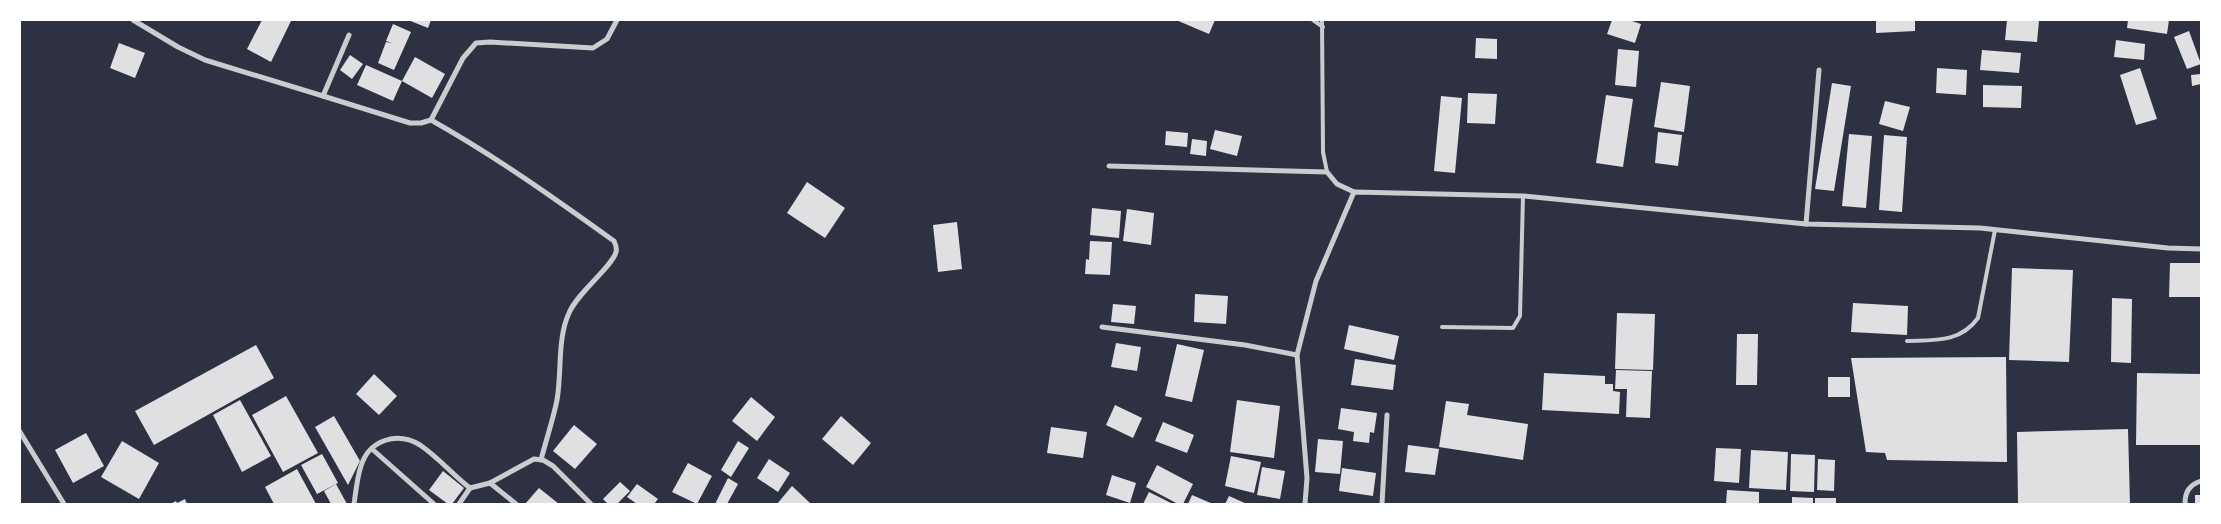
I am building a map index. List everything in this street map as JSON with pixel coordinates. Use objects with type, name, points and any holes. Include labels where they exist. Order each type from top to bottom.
[{"type":"street","points":[[133,20],[204,60],[410,123],[421,123],[431,120],[463,58],[476,43],[490,42],[593,48],[607,39],[617,20]]},
{"type":"street","points":[[323,96],[349,35]]},
{"type":"street","points":[[1806,224],[1819,70]]},
{"type":"street","points":[[431,120],[470,142],[536,185],[614,241],[617,248],[614,258],[579,295],[569,313],[562,334],[561,364],[556,400],[540,460]]},
{"type":"street","points":[[1110,166],[1327,172],[1337,184],[1354,192],[1522,196],[1806,224],[1995,230],[2168,248],[2201,249]]},
{"type":"street","points":[[1305,504],[1307,478],[1297,355],[1316,281],[1354,192]]},
{"type":"street","points":[[1102,327],[1245,345],[1297,355]]},
{"type":"street","points":[[1382,504],[1387,414]]},
{"type":"street","points":[[20,432],[64,504]]},
{"type":"street","points":[[354,504],[361,464],[372,450],[388,438],[402,438],[420,445],[470,488]]},
{"type":"street","points":[[372,450],[434,504]]},
{"type":"street","points":[[459,504],[470,488],[490,483],[534,460],[540,460],[553,466],[591,504]]},
{"type":"street","points":[[2185,504],[2187,491],[2190,486],[2201,481]]},
{"type":"street","points":[[490,483],[516,504]]},
{"type":"lane","points":[[1313,20],[1323,27]]},
{"type":"lane","points":[[1322,20],[1323,152],[1327,172]]},
{"type":"lane","points":[[1442,327],[1513,328],[1520,316],[1522,196]]},
{"type":"lane","points":[[1907,341],[1950,339],[1971,329],[1978,318],[1995,230]]},
{"type":"building","points":[[262,20],[291,21],[271,62],[247,49]]},
{"type":"building","points":[[408,20],[431,20],[428,28]]},
{"type":"building","points":[[1176,20],[1215,20],[1209,34]]},
{"type":"building","points":[[1612,20],[1629,20],[1641,24],[1635,43],[1607,34]]},
{"type":"building","points":[[1876,20],[1915,20],[1915,31],[1876,33]]},
{"type":"building","points":[[2007,20],[2039,21],[2037,42],[2005,40]]},
{"type":"building","points":[[2128,20],[2169,20],[2167,34],[2127,28]]},
{"type":"building","points":[[393,24],[411,32],[394,70],[378,63],[386,42],[392,43],[386,41]]},
{"type":"building","points":[[2189,31],[2201,64],[2187,69],[2174,37]]},
{"type":"building","points":[[1476,38],[1497,39],[1497,59],[1475,58]]},
{"type":"building","points":[[2116,40],[2145,44],[2144,60],[2114,57]]},
{"type":"building","points":[[119,43],[145,53],[135,78],[110,68]]},
{"type":"building","points":[[1618,49],[1639,51],[1636,87],[1615,85]]},
{"type":"building","points":[[1982,50],[2021,53],[2019,73],[1980,70]]},
{"type":"building","points":[[350,55],[363,64],[352,79],[340,70]]},
{"type":"building","points":[[415,57],[445,74],[432,98],[402,81]]},
{"type":"building","points":[[366,65],[402,81],[393,101],[357,85]]},
{"type":"building","points":[[1937,68],[1967,70],[1966,95],[1936,93]]},
{"type":"building","points":[[2140,68],[2157,119],[2136,125],[2120,75]]},
{"type":"building","points":[[2201,74],[2201,84],[2192,86],[2191,75]]},
{"type":"building","points":[[1661,82],[1690,86],[1684,132],[1654,127]]},
{"type":"building","points":[[1832,83],[1851,86],[1834,191],[1815,189]]},
{"type":"building","points":[[1983,85],[2022,86],[2021,108],[1983,107]]},
{"type":"building","points":[[1468,93],[1497,94],[1495,124],[1467,123]]},
{"type":"building","points":[[1606,95],[1633,99],[1623,167],[1596,163]]},
{"type":"building","points":[[1441,96],[1462,98],[1455,173],[1434,171]]},
{"type":"building","points":[[1885,101],[1910,107],[1903,131],[1879,124]]},
{"type":"building","points":[[1215,130],[1242,136],[1237,156],[1210,149]]},
{"type":"building","points":[[1166,131],[1188,133],[1187,147],[1165,145]]},
{"type":"building","points":[[1658,132],[1682,135],[1678,166],[1655,163]]},
{"type":"building","points":[[1849,134],[1872,136],[1866,208],[1842,206]]},
{"type":"building","points":[[1884,135],[1907,137],[1902,212],[1879,210]]},
{"type":"building","points":[[1192,139],[1207,141],[1206,156],[1190,154]]},
{"type":"building","points":[[807,182],[845,208],[825,238],[787,213]]},
{"type":"building","points":[[1092,208],[1121,211],[1119,238],[1090,235]]},
{"type":"building","points":[[1127,209],[1154,213],[1151,245],[1123,241]]},
{"type":"building","points":[[957,222],[962,269],[938,272],[933,225]]},
{"type":"building","points":[[1090,241],[1112,242],[1110,275],[1085,274],[1086,259],[1089,260]]},
{"type":"building","points":[[2170,263],[2201,263],[2201,297],[2169,297]]},
{"type":"building","points":[[2012,268],[2073,270],[2069,362],[2009,360]]},
{"type":"building","points":[[1195,294],[1228,296],[1226,324],[1194,322]]},
{"type":"building","points":[[2112,298],[2132,299],[2131,363],[2111,362]]},
{"type":"building","points":[[1853,303],[1908,306],[1907,335],[1851,332]]},
{"type":"building","points":[[1113,304],[1136,306],[1134,324],[1111,322]]},
{"type":"building","points":[[1617,313],[1655,314],[1653,370],[1615,369]]},
{"type":"building","points":[[1349,325],[1399,336],[1394,360],[1344,349]]},
{"type":"building","points":[[1737,334],[1758,334],[1757,385],[1736,385]]},
{"type":"building","points":[[1116,343],[1141,347],[1137,371],[1111,367]]},
{"type":"building","points":[[1177,344],[1204,350],[1192,402],[1165,396]]},
{"type":"building","points":[[256,345],[274,378],[154,445],[135,411]]},
{"type":"building","points":[[2006,357],[2007,462],[1887,460],[1885,453],[1866,452],[1851,358]]},
{"type":"building","points":[[1355,359],[1396,365],[1393,390],[1351,385]]},
{"type":"building","points":[[1616,370],[1652,371],[1650,418],[1626,417],[1627,389],[1615,389]]},
{"type":"building","points":[[1544,373],[1605,376],[1605,384],[1613,384],[1613,391],[1620,392],[1619,414],[1542,410]]},
{"type":"building","points":[[2137,373],[2201,374],[2201,445],[2136,445]]},
{"type":"building","points":[[374,374],[397,396],[379,415],[356,394]]},
{"type":"building","points":[[1828,377],[1850,377],[1850,397],[1828,397]]},
{"type":"building","points":[[286,396],[318,453],[283,472],[252,415]]},
{"type":"building","points":[[751,397],[775,417],[757,441],[732,421]]},
{"type":"building","points":[[240,400],[271,456],[242,472],[213,415]]},
{"type":"building","points":[[1237,400],[1280,406],[1274,458],[1230,452]]},
{"type":"building","points":[[1446,401],[1469,404],[1467,415],[1528,424],[1523,460],[1439,447]]},
{"type":"building","points":[[1115,405],[1142,418],[1133,438],[1106,425]]},
{"type":"building","points":[[1341,408],[1377,413],[1374,433],[1370,432],[1369,443],[1353,441],[1354,432],[1338,429]]},
{"type":"building","points":[[334,416],[360,461],[348,485],[315,427]]},
{"type":"building","points":[[841,416],[871,443],[853,465],[822,439]]},
{"type":"building","points":[[1163,422],[1194,435],[1187,453],[1155,441]]},
{"type":"building","points":[[574,425],[597,444],[575,469],[553,451]]},
{"type":"building","points":[[1051,427],[1087,432],[1083,458],[1047,453]]},
{"type":"building","points":[[2128,429],[2130,504],[2018,504],[2017,432]]},
{"type":"building","points":[[86,433],[104,466],[73,483],[55,450]]},
{"type":"building","points":[[1318,439],[1343,441],[1340,474],[1315,472]]},
{"type":"building","points":[[122,441],[159,463],[139,499],[101,477]]},
{"type":"building","points":[[738,441],[749,448],[731,477],[721,470]]},
{"type":"building","points":[[1408,445],[1439,449],[1435,475],[1405,472]]},
{"type":"building","points":[[1716,448],[1741,449],[1739,483],[1714,481]]},
{"type":"building","points":[[1751,450],[1788,452],[1786,490],[1749,488]]},
{"type":"building","points":[[322,454],[338,483],[317,494],[301,465]]},
{"type":"building","points":[[1791,454],[1815,455],[1814,492],[1790,491]]},
{"type":"building","points":[[1231,456],[1261,462],[1254,493],[1225,486]]},
{"type":"building","points":[[769,459],[790,473],[778,492],[757,478]]},
{"type":"building","points":[[1818,459],[1835,460],[1834,491],[1817,490]]},
{"type":"building","points":[[688,463],[712,476],[697,504],[672,492]]},
{"type":"building","points":[[1157,465],[1193,484],[1183,504],[1178,504],[1146,487]]},
{"type":"building","points":[[1262,467],[1285,471],[1280,499],[1257,495]]},
{"type":"building","points":[[1342,468],[1376,473],[1373,496],[1339,491]]},
{"type":"building","points":[[297,469],[316,504],[274,504],[265,487]]},
{"type":"building","points":[[443,471],[464,488],[452,504],[448,504],[429,490]]},
{"type":"building","points":[[1112,475],[1136,483],[1130,503],[1106,495]]},
{"type":"building","points":[[728,478],[738,484],[727,504],[715,504]]},
{"type":"building","points":[[620,482],[630,491],[617,504],[608,504],[603,499]]},
{"type":"building","points":[[336,484],[347,504],[331,504],[324,491]]},
{"type":"building","points":[[637,484],[658,499],[654,504],[637,504],[627,497]]},
{"type":"building","points":[[792,486],[810,503],[809,504],[777,504]]},
{"type":"building","points":[[539,488],[559,504],[525,504]]},
{"type":"building","points":[[1727,490],[1759,492],[1759,504],[1726,504]]},
{"type":"building","points":[[1149,492],[1173,504],[1143,504]]},
{"type":"building","points":[[1192,495],[1213,504],[1188,504]]},
{"type":"building","points":[[2195,495],[2201,495],[2201,504],[2195,504]]},
{"type":"building","points":[[1229,496],[1247,504],[1225,504]]},
{"type":"building","points":[[1792,497],[1813,498],[1813,504],[1792,504]]},
{"type":"building","points":[[1815,498],[1836,498],[1836,504],[1815,504]]},
{"type":"building","points":[[185,499],[187,504],[170,504],[176,501],[177,503]]}]
